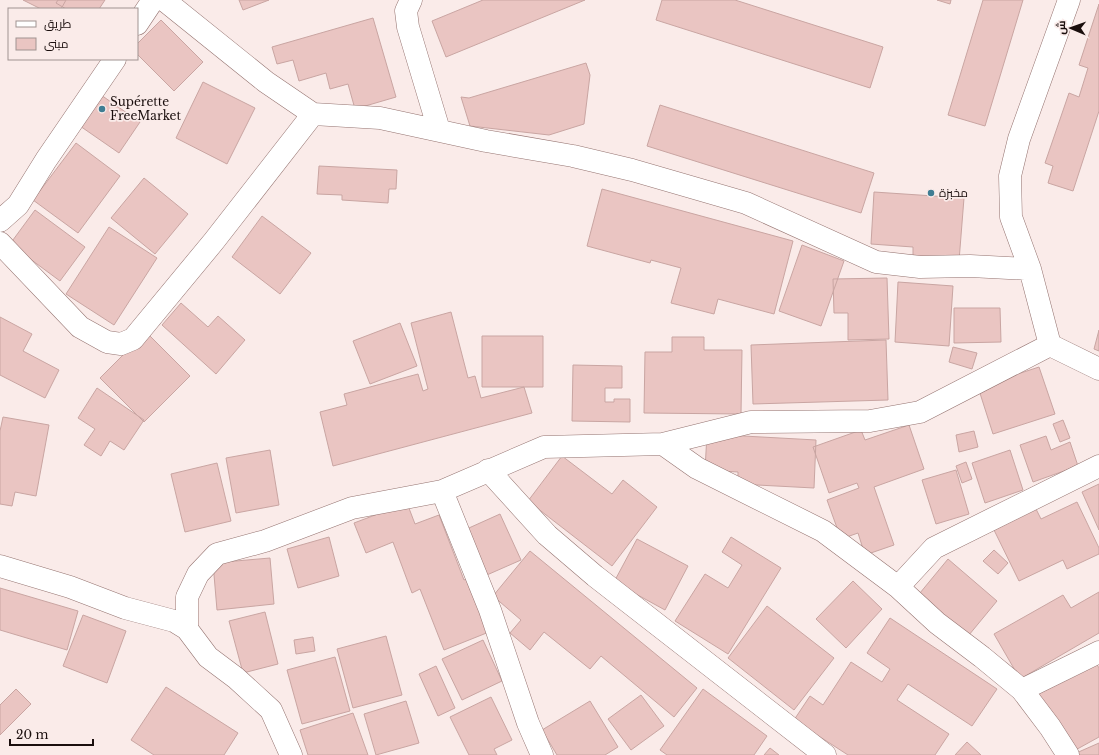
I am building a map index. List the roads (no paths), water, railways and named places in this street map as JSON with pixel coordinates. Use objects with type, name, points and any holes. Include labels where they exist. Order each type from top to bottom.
[{"type":"street","points":[[138,22],[153,0]]},
{"type":"street","points":[[164,0],[266,82],[313,114],[380,118],[486,141],[580,158],[746,203],[876,262],[920,267],[970,266],[1030,269]]},
{"type":"street","points":[[411,0],[406,11],[408,27],[440,130]]},
{"type":"street","points":[[1068,0],[1019,139],[1010,176],[1011,217],[1030,269],[1050,344],[1099,369]]},
{"type":"street","points":[[0,221],[18,205],[46,160],[113,60]]},
{"type":"street","points":[[0,243],[80,327],[107,342],[121,344],[134,339],[214,241],[313,114]]},
{"type":"street","points":[[187,629],[187,597],[198,574],[217,554],[265,541],[352,508],[442,491],[544,447],[663,444],[751,422],[870,421],[920,412],[1050,344]]},
{"type":"street","points":[[663,444],[697,468],[823,531],[898,587],[937,623],[1022,690],[1050,727],[1068,755]]},
{"type":"street","points":[[898,587],[934,548],[1099,466]]},
{"type":"street","points":[[488,470],[547,535],[595,576],[825,755]]},
{"type":"street","points":[[442,491],[490,610],[528,724],[542,755]]},
{"type":"street","points":[[0,566],[70,587],[124,608],[174,621],[187,629],[208,657],[236,678],[271,710],[291,755]]},
{"type":"street","points":[[1022,690],[1099,652]]},
{"type":"place","name":"Supérette FreeMarket","points":[[102,109]]},
{"type":"place","name":"مخبزة","points":[[931,193]]}]
